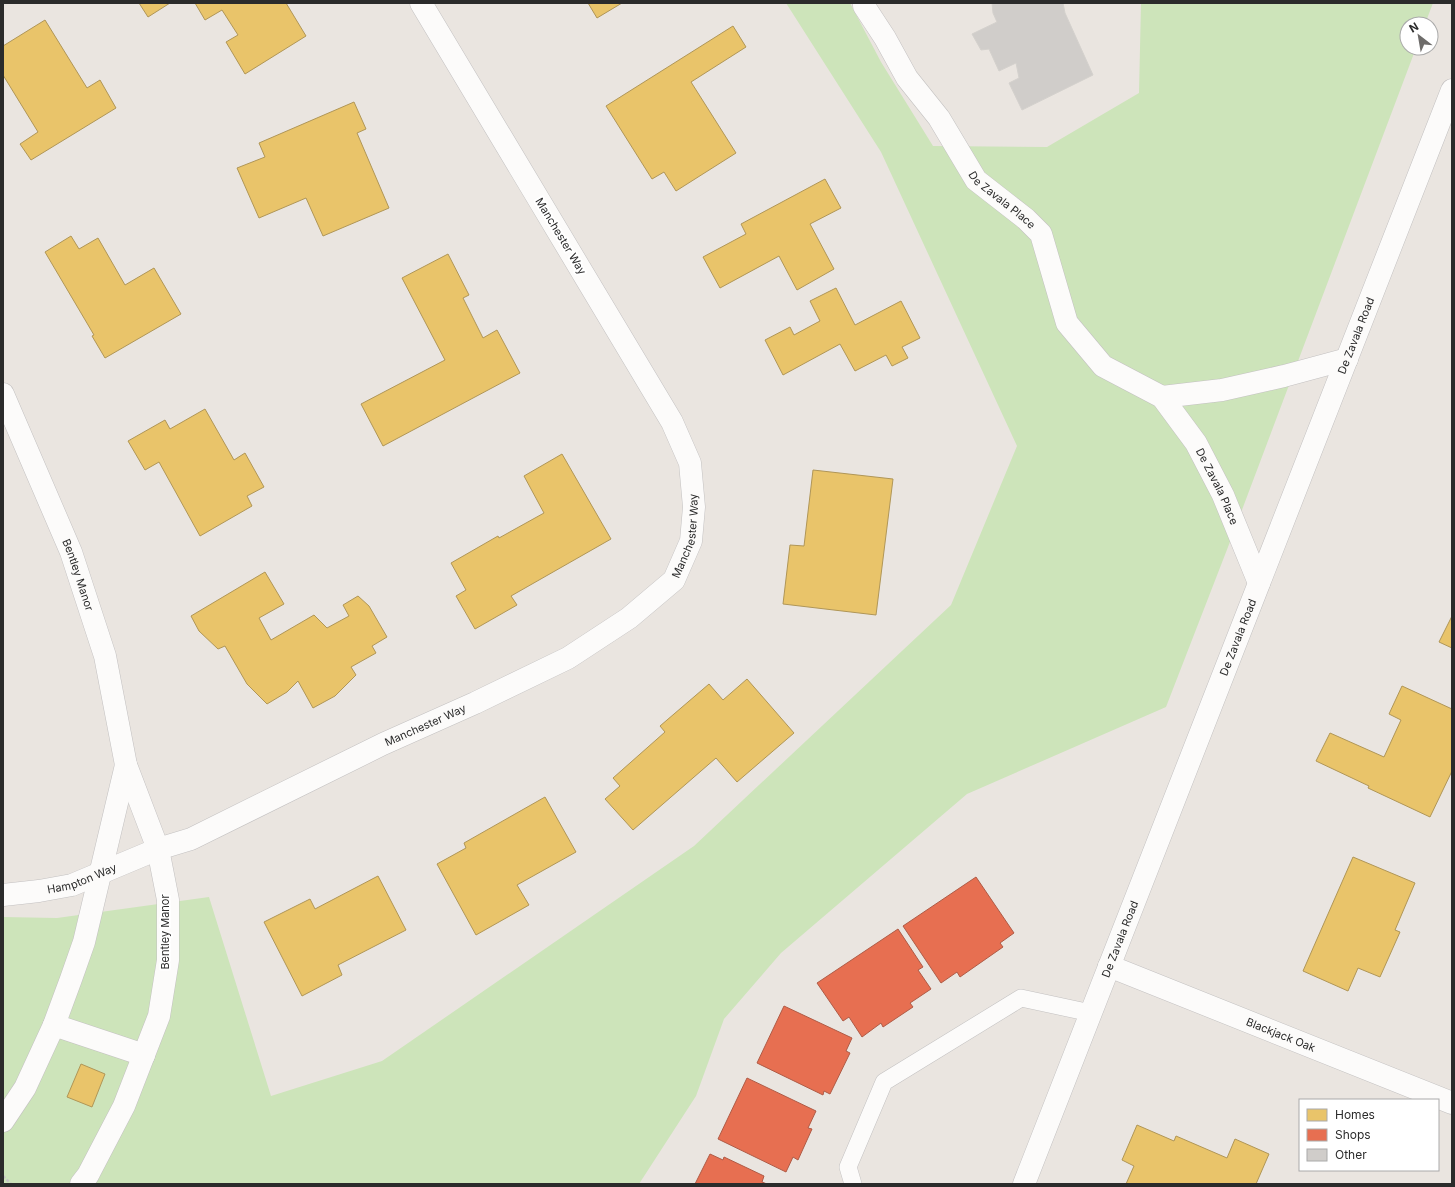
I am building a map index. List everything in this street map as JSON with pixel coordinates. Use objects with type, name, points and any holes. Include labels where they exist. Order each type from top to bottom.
[{"type":"street","name":"Manchester Way","points":[[158,849],[190,839],[383,744],[475,703],[568,658],[629,618],[674,580],[691,541],[694,507],[690,463],[672,422],[421,3]]},
{"type":"street","name":"De Zavala Place","points":[[864,3],[864,6],[885,38],[907,78],[939,118],[976,180],[1026,219],[1041,234],[1067,323],[1103,366],[1162,396],[1196,443],[1223,495],[1259,583]]},
{"type":"street","name":"De Zavala Road","points":[[1024,1184],[1452,90]]},
{"type":"street","points":[[1162,396],[1222,390],[1284,376],[1347,358]]},
{"type":"street","name":"Bentley Manor","points":[[3,394],[71,552],[105,656],[126,765],[158,849],[168,900],[168,960],[159,1016],[124,1106],[88,1175],[81,1184]]},
{"type":"street","name":"Bentley Manor","points":[[3,1121],[25,1088],[54,1025],[84,942],[126,765]]},
{"type":"street","name":"Hampton Way","points":[[3,895],[39,891],[72,885],[158,849]]},
{"type":"street","name":"Blackjack Oak","points":[[1109,966],[1452,1103]]},
{"type":"street","points":[[54,1025],[144,1055]]},
{"type":"lane","points":[[853,1184],[848,1167],[884,1082],[1021,998],[1091,1013]]},
{"type":"path","points":[[3,1176],[11,1184]]},
{"type":"green space","points":[[786,3],[850,3],[881,62],[933,146],[1047,147],[1139,93],[1141,3],[1433,3],[1428,16],[1399,16],[1399,56],[1413,56],[1228,547],[1166,707],[967,794],[781,953],[724,1019],[696,1096],[639,1184],[3,1184],[3,917],[57,918],[209,897],[271,1096],[382,1061],[694,846],[951,605],[1017,446],[881,152]]},
{"type":"building: Homes","points":[[139,3],[170,3],[148,17]]},
{"type":"building: Homes","points":[[195,3],[286,3],[306,36],[245,74],[226,42],[238,35],[222,10],[205,20]]},
{"type":"building: Homes","points":[[588,3],[622,3],[597,18]]},
{"type":"building: Homes","points":[[45,20],[87,88],[100,80],[116,108],[31,160],[20,144],[38,132],[3,75],[3,46]]},
{"type":"building: Homes","points":[[733,26],[746,47],[691,82],[736,153],[676,191],[664,172],[652,179],[606,106]]},
{"type":"building: Homes","points":[[354,102],[366,129],[357,133],[389,208],[323,236],[306,198],[259,218],[237,168],[265,157],[259,143]]},
{"type":"building: Homes","points":[[825,179],[841,208],[810,224],[834,269],[797,290],[779,256],[720,288],[703,257],[746,234],[741,224]]},
{"type":"building: Homes","points":[[71,236],[79,249],[98,238],[125,285],[154,268],[181,314],[105,358],[92,336],[94,335],[45,252]]},
{"type":"building: Homes","points":[[448,254],[469,295],[463,298],[483,338],[497,330],[520,373],[383,446],[361,404],[445,360],[402,278]]},
{"type":"building: Homes","points":[[836,288],[855,325],[901,301],[920,338],[902,347],[908,358],[892,366],[886,355],[855,371],[840,344],[783,375],[765,340],[790,327],[794,335],[820,321],[810,301]]},
{"type":"building: Homes","points":[[205,409],[234,460],[245,453],[264,487],[247,496],[252,506],[200,536],[159,462],[145,470],[128,441],[165,420],[170,429]]},
{"type":"building: Homes","points":[[562,454],[611,539],[511,596],[517,605],[475,629],[456,596],[466,590],[451,563],[498,536],[499,538],[544,513],[524,476]]},
{"type":"building: Homes","points":[[813,470],[893,479],[876,615],[783,604],[790,545],[804,546]]},
{"type":"building: Homes","points":[[265,572],[284,604],[259,618],[271,640],[314,615],[327,628],[349,616],[343,605],[358,596],[369,606],[387,637],[372,646],[376,653],[351,667],[356,675],[335,696],[313,708],[298,681],[287,692],[267,704],[247,684],[225,646],[218,649],[199,631],[191,616]]},
{"type":"building: Homes","points":[[1452,616],[1452,648],[1439,642]]},
{"type":"building: Homes","points":[[747,679],[794,733],[737,782],[716,758],[633,830],[605,799],[620,786],[613,778],[665,732],[660,726],[709,684],[723,700]]},
{"type":"building: Homes","points":[[1402,686],[1452,709],[1452,771],[1430,817],[1368,788],[1369,786],[1316,761],[1330,733],[1384,757],[1401,720],[1389,714]]},
{"type":"building: Homes","points":[[545,797],[576,852],[517,885],[529,905],[476,935],[437,864],[466,848],[464,843]]},
{"type":"building: Homes","points":[[1353,857],[1415,883],[1395,930],[1400,932],[1380,977],[1358,968],[1348,991],[1303,971]]},
{"type":"building: Homes","points":[[378,876],[406,930],[338,965],[342,975],[302,996],[264,922],[310,899],[315,909]]},
{"type":"building: Homes","points":[[81,1064],[105,1074],[92,1107],[67,1097]]},
{"type":"building: Homes","points":[[1137,1125],[1174,1141],[1176,1136],[1227,1158],[1235,1139],[1269,1154],[1256,1184],[1126,1184],[1134,1166],[1122,1160]]},
{"type":"building: Shops","points":[[976,877],[1014,933],[1000,943],[1003,947],[960,977],[957,972],[941,983],[903,926]]},
{"type":"building: Shops","points":[[898,929],[923,967],[918,970],[931,989],[910,1003],[913,1007],[883,1027],[881,1023],[862,1037],[849,1017],[843,1021],[817,983]]},
{"type":"building: Shops","points":[[784,1006],[852,1038],[846,1051],[850,1053],[830,1094],[824,1091],[823,1095],[757,1063]]},
{"type":"building: Shops","points":[[747,1078],[816,1111],[808,1128],[812,1129],[798,1160],[793,1157],[786,1172],[718,1139]]},
{"type":"building: Shops","points":[[710,1154],[723,1160],[724,1157],[764,1176],[762,1182],[767,1184],[695,1184]]},
{"type":"building: Other","points":[[992,3],[1063,3],[1065,13],[1093,75],[1022,110],[1009,83],[1019,78],[1016,63],[999,71],[989,49],[981,50],[972,34],[997,22],[993,13]]}]
